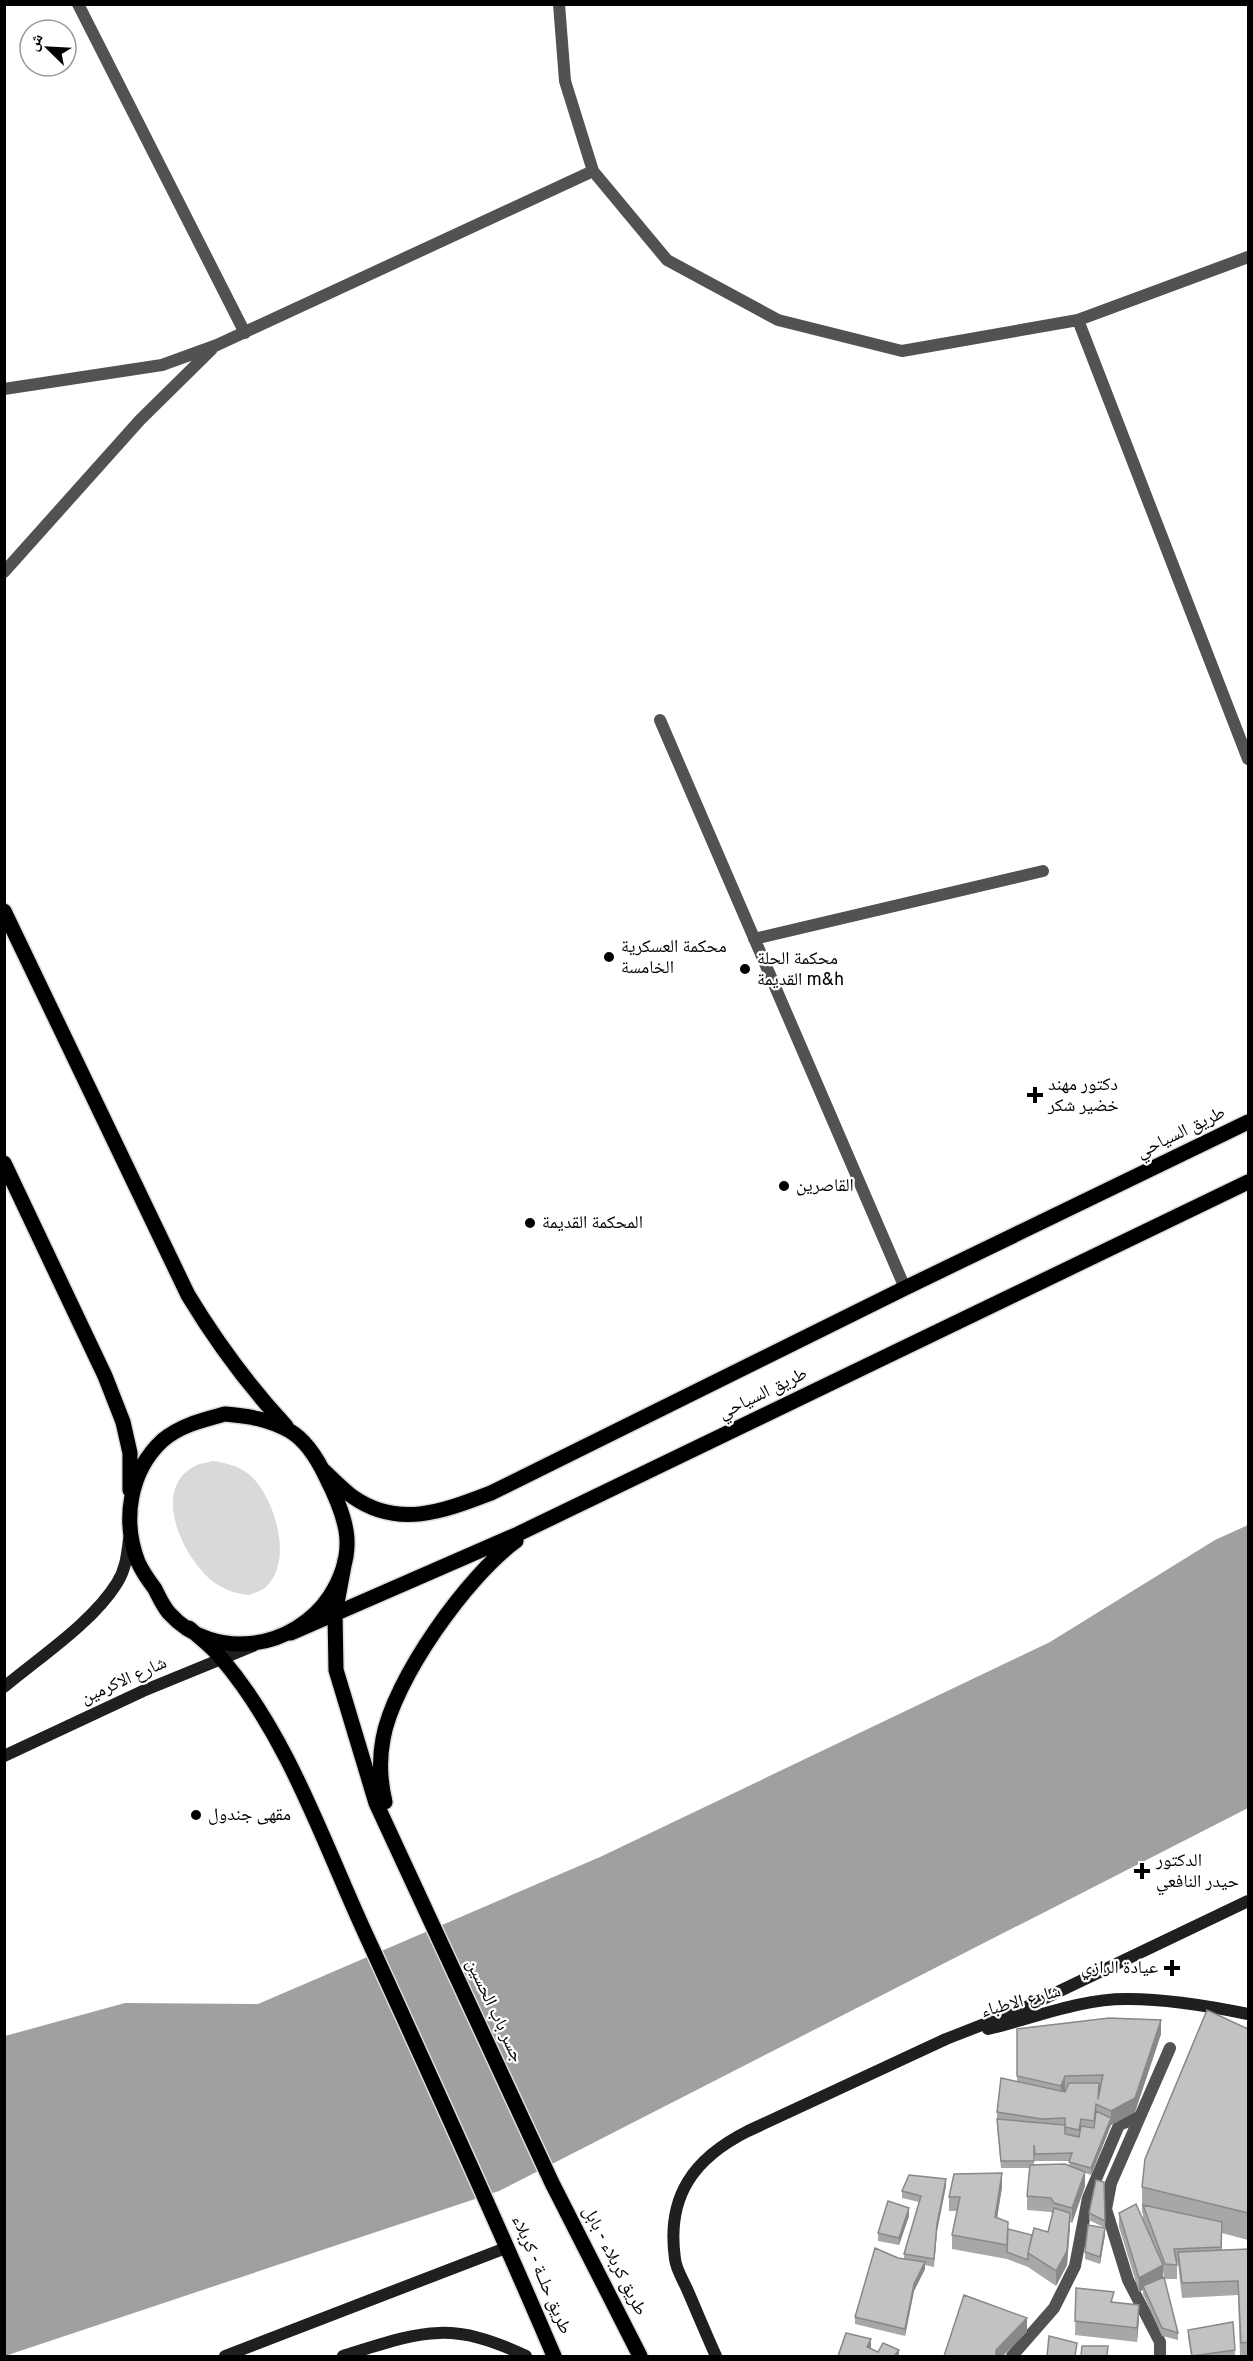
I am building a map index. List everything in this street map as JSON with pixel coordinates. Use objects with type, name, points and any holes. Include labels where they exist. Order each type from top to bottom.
[{"type":"main road","points":[[4,911],[188,1295],[218,1344],[248,1385],[317,1457],[344,1512],[348,1547],[339,1582],[320,1611],[291,1633],[260,1643],[227,1643],[189,1628]]},
{"type":"main road","name":"طريق السياحي","points":[[322,1468],[353,1497],[377,1510],[402,1516],[448,1509],[491,1493],[905,1288],[1248,1122]]},
{"type":"main road","points":[[4,1163],[105,1376],[123,1422],[130,1454],[130,1531],[139,1563],[169,1613],[222,1658]]},
{"type":"main road","name":"طريق السياحي","points":[[291,1633],[548,1519],[1248,1182]]},
{"type":"main road","points":[[130,1498],[142,1467],[163,1441],[190,1423],[225,1414],[260,1417],[292,1432]]},
{"type":"main road","points":[[397,1849],[380,1781],[383,1737],[402,1688],[442,1620],[480,1572],[507,1548],[548,1519]]},
{"type":"main road","points":[[345,1560],[335,1614],[336,1670],[376,1803],[397,1849]]},
{"type":"main road","name":"طريق حلــة - كربلاء","points":[[222,1658],[272,1733],[314,1816],[342,1885],[491,2208],[554,2356]]},
{"type":"main road","name":"جسر باب الحسين","points":[[397,1849],[552,2183]]},
{"type":"main road","name":"طريق كربلاء - بابل","points":[[552,2183],[640,2356]]},
{"type":"street","points":[[78,4],[245,333]]},
{"type":"street","points":[[559,4],[565,81],[593,171],[667,260],[778,320],[902,351],[1078,320],[1248,258]]},
{"type":"street","points":[[4,388],[162,365],[217,345],[593,171]]},
{"type":"street","points":[[1078,320],[1248,759]]},
{"type":"street","points":[[4,572],[140,420],[217,345]]},
{"type":"street","points":[[660,720],[905,1288]]},
{"type":"street","points":[[754,939],[1043,871]]},
{"type":"street","points":[[4,1686],[90,1615],[117,1584],[126,1562],[130,1531]]},
{"type":"street","name":"شارع الاكرمين","points":[[4,1756],[143,1691],[260,1643]]},
{"type":"street","points":[[716,2356],[675,2261],[675,2219],[682,2190],[698,2165],[723,2144],[946,2039],[1020,2010],[1248,1901]]},
{"type":"street","name":"شارع الاطباء","points":[[946,2039],[1080,2005],[1127,1999],[1198,2004],[1248,2014]]},
{"type":"street","points":[[1160,2356],[1160,2342],[1128,2280],[1106,2209],[1111,2183],[1170,2048]]},
{"type":"street","points":[[1012,2356],[1054,2308],[1075,2266],[1088,2198],[1119,2124],[1138,2117]]},
{"type":"street","points":[[225,2356],[508,2247]]},
{"type":"street","points":[[343,2356],[414,2334],[451,2332],[495,2341],[526,2356]]},
{"type":"shaded area","points":[[212,1461],[235,1466],[250,1475],[262,1490],[275,1517],[280,1548],[279,1563],[266,1587],[249,1595],[226,1589],[206,1575],[184,1545],[177,1527],[173,1509],[174,1492],[181,1477],[195,1466]]},
{"type":"shaded area","points":[[1248,1525],[1248,1808],[499,2191],[5,2356],[5,2036],[125,2003],[258,2004],[600,1857],[1050,1642],[1215,1540]]},
{"type":"building","points":[[1207,2010],[1248,2029],[1248,2213],[1142,2187],[1145,2159]]},
{"type":"building","points":[[1109,2018],[1161,2020],[1135,2098],[1111,2111],[1096,2104],[1094,2121],[1081,2119],[1079,2130],[1065,2127],[1065,2118],[1042,2119],[997,2112],[1001,2078],[1065,2092],[1069,2083],[1099,2083],[1098,2099],[1103,2075],[1065,2076],[1061,2086],[1017,2076],[1017,2029]]},
{"type":"building","points":[[1096,2111],[1111,2118],[1091,2168],[1069,2162],[1072,2153],[1035,2154],[1034,2145],[1034,2161],[1001,2161],[997,2119],[1065,2125],[1065,2134],[1079,2137],[1081,2126],[1094,2128]]},
{"type":"building","points":[[1065,2164],[1085,2172],[1072,2208],[1054,2203],[1051,2198],[1027,2196],[1030,2165]]},
{"type":"building","points":[[1002,2173],[995,2217],[1008,2222],[1007,2245],[952,2235],[960,2197],[949,2197],[954,2174]]},
{"type":"building","points":[[909,2175],[946,2179],[937,2224],[934,2259],[904,2254],[921,2196],[902,2191]]},
{"type":"building","points":[[1096,2180],[1104,2182],[1105,2221],[1089,2213]]},
{"type":"building","points":[[888,2201],[909,2208],[899,2238],[878,2233]]},
{"type":"building","points":[[1136,2204],[1163,2265],[1139,2278],[1119,2213]]},
{"type":"building","points":[[1143,2205],[1222,2222],[1221,2247],[1174,2249],[1177,2265],[1165,2264]]},
{"type":"building","points":[[1054,2208],[1070,2213],[1067,2251],[1056,2271],[1028,2253],[1034,2228],[1048,2232]]},
{"type":"building","points":[[1088,2225],[1105,2228],[1100,2257],[1085,2252]]},
{"type":"building","points":[[1008,2229],[1032,2235],[1028,2260],[1007,2252]]},
{"type":"building","points":[[875,2248],[898,2258],[925,2262],[914,2284],[905,2329],[855,2317]]},
{"type":"building","points":[[1248,2249],[1248,2342],[1241,2343],[1238,2281],[1182,2283],[1178,2252]]},
{"type":"building","points":[[1164,2277],[1178,2333],[1162,2328],[1143,2286]]},
{"type":"building","points":[[1076,2288],[1114,2292],[1111,2302],[1139,2305],[1137,2328],[1075,2321]]},
{"type":"building","points":[[964,2295],[1027,2318],[996,2350],[996,2356],[944,2356]]},
{"type":"building","points":[[1233,2322],[1235,2350],[1192,2356],[1188,2330]]},
{"type":"building","points":[[846,2333],[871,2339],[867,2347],[878,2352],[883,2343],[899,2350],[894,2356],[838,2356]]},
{"type":"building","points":[[1049,2336],[1077,2343],[1075,2356],[1047,2356]]},
{"type":"building","points":[[1082,2346],[1108,2346],[1107,2356],[1081,2356]]},
{"type":"place","name":"محكمة العسكرية الخامسة","points":[[609,957]]},
{"type":"place","name":"محكمة الحلة القديمة m&h","points":[[745,969]]},
{"type":"place","name":"دكتور مهند خضير شكر","points":[[1035,1095]]},
{"type":"place","name":"القاصرين","points":[[784,1186]]},
{"type":"place","name":"المحكمة القديمة","points":[[530,1223]]},
{"type":"place","name":"مقهى جندول","points":[[196,1815]]},
{"type":"place","name":"الدكتور حيدر النافعي","points":[[1142,1871]]},
{"type":"place","name":"عيادة الرازي","points":[[1172,1968]]}]
